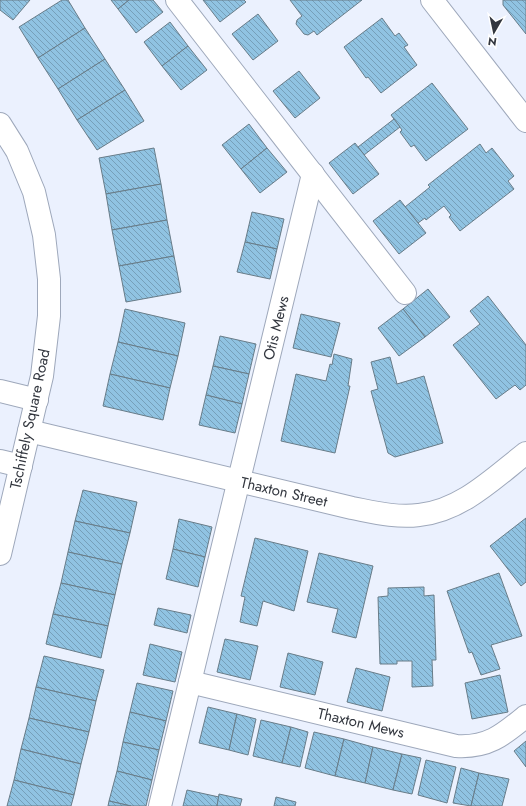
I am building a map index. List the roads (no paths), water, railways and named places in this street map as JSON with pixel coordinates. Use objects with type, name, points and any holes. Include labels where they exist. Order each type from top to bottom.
[{"type":"street","points":[[177,0],[405,293]]},
{"type":"street","points":[[432,0],[526,121]]},
{"type":"street","name":"Tschiffely Square Road","points":[[0,124],[17,151],[34,192],[49,279],[49,316],[46,353],[30,431],[0,554]]},
{"type":"street","name":"Otis Mews","points":[[239,481],[313,174]]},
{"type":"street","points":[[0,391],[37,400]]},
{"type":"street","name":"Thaxton Street","points":[[30,431],[385,514],[419,515],[449,508],[475,493],[525,458]]},
{"type":"street","points":[[0,461],[21,466]]},
{"type":"street","points":[[160,806],[239,481]]},
{"type":"street","name":"Thaxton Mews","points":[[190,682],[456,746],[470,747],[495,739],[526,716]]}]
